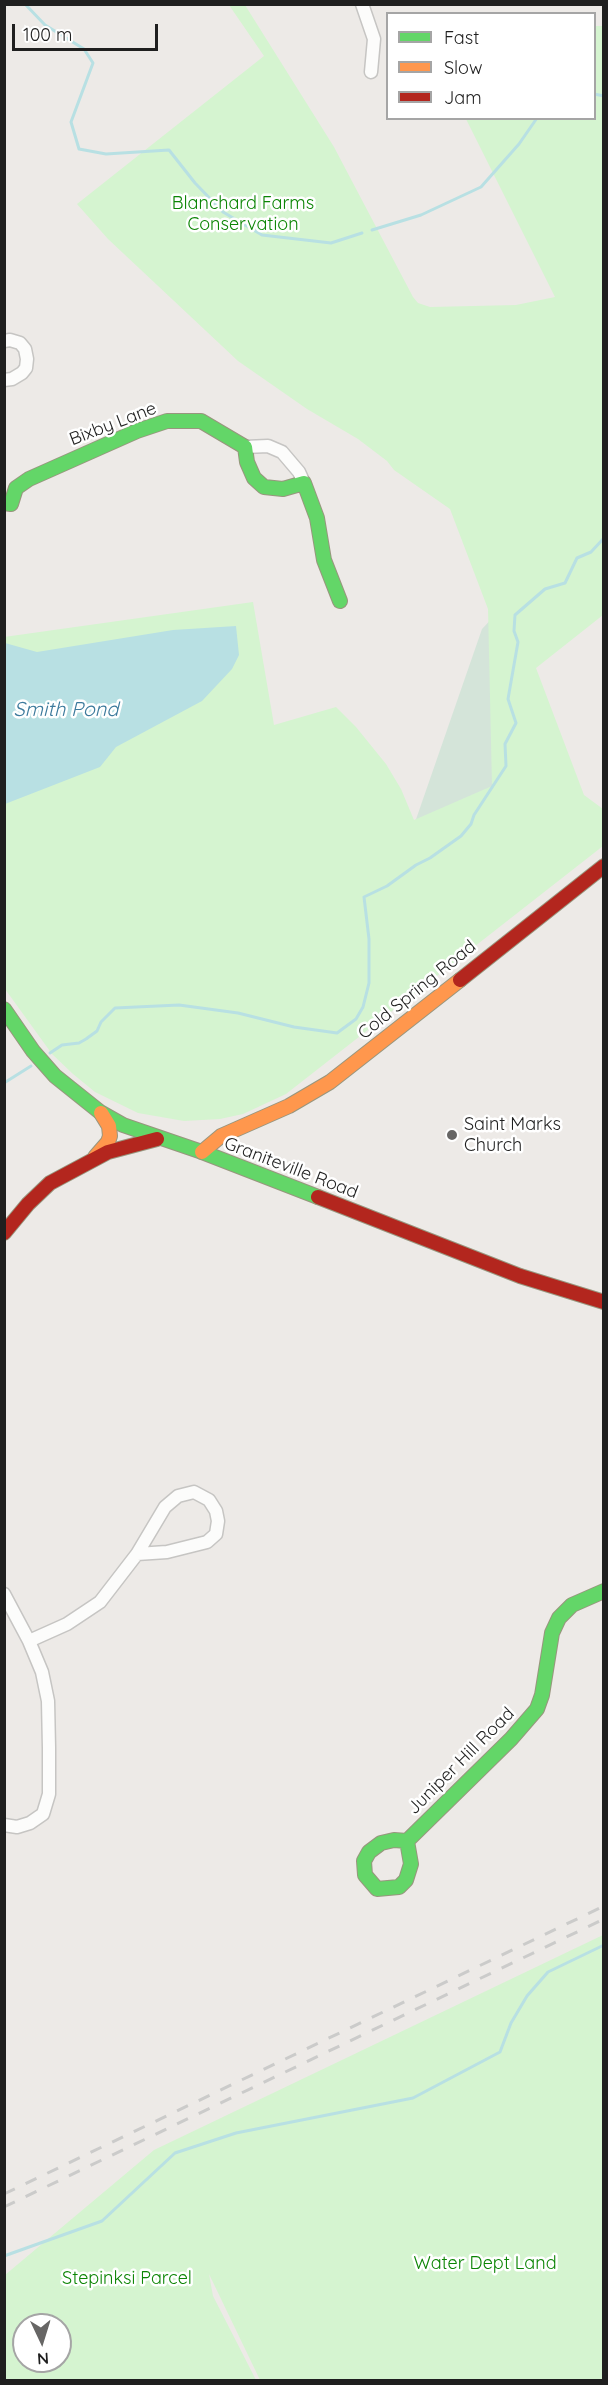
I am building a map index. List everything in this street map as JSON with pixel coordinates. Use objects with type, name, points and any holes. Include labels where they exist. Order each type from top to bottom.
[{"type":"street","points":[[362,4],[374,39],[371,72]]},
{"type":"street","points":[[4,341],[20,343],[25,349],[27,359],[26,368],[22,373],[12,380],[4,380]]},
{"type":"street","name":"Bixby Lane","points":[[4,503],[11,504],[16,488],[29,479],[137,431],[167,421],[201,421],[245,447],[268,446],[282,452],[299,472],[312,500],[324,560],[340,601]]},
{"type":"street","points":[[245,447],[247,462],[254,478],[264,487],[283,489],[304,483]]},
{"type":"street","name":"Cold Spring Road","points":[[202,1152],[221,1136],[244,1128],[289,1106],[330,1082],[603,866]]},
{"type":"street","name":"Graniteville Road","points":[[4,1009],[33,1051],[56,1076],[100,1112],[123,1125],[158,1139],[202,1152],[520,1276],[603,1302]]},
{"type":"street","points":[[94,1158],[110,1136],[109,1126],[100,1112]]},
{"type":"street","name":"Cold Spring Road","points":[[221,1160],[229,1142],[244,1128]]},
{"type":"street","points":[[4,1233],[28,1204],[50,1184],[108,1152],[158,1139]]},
{"type":"street","points":[[29,1641],[67,1624],[100,1602],[137,1554],[165,1507],[178,1496],[194,1492],[209,1500],[216,1510],[218,1521],[216,1534],[207,1542],[166,1552],[137,1554]]},
{"type":"street","name":"Juniper Hill Road","points":[[407,1840],[511,1739],[537,1709],[542,1695],[552,1633],[559,1618],[572,1605],[603,1591]]},
{"type":"street","points":[[4,1594],[29,1641],[42,1672],[48,1701],[49,1794],[43,1814],[17,1827],[4,1826]]},
{"type":"green space","name":"Blanchard Farms Conservation","points":[[229,5],[245,5],[334,147],[418,303],[430,307],[516,305],[555,297],[466,120],[596,120],[596,26],[603,26],[603,615],[536,668],[584,795],[603,809],[603,846],[286,1094],[243,1114],[220,1119],[184,1121],[138,1113],[95,1092],[52,1054],[5,989],[4,637],[253,602],[274,725],[336,707],[356,727],[386,764],[401,789],[414,820],[492,786],[488,609],[450,509],[394,470],[387,461],[358,439],[307,409],[238,361],[108,239],[77,204],[264,56]]},
{"type":"green space","points":[[544,563],[543,615],[505,808],[387,903],[482,629]]},
{"type":"green space","points":[[603,1935],[603,2380],[260,2380],[209,2274],[213,2296],[256,2380],[5,2380],[5,2275],[154,2150]]},
{"type":"water","name":"Smith Pond","points":[[236,626],[239,655],[232,669],[202,701],[116,747],[100,767],[5,804],[5,643],[37,652],[173,630]]},
{"type":"waterway","points":[[25,4],[45,25],[84,49],[93,63],[71,122],[79,149],[106,154],[169,150],[195,183],[223,212],[262,235],[331,243],[362,233]]},
{"type":"waterway","points":[[596,94],[604,96]]},
{"type":"waterway","points":[[372,230],[421,215],[481,187],[519,144],[536,120]]},
{"type":"waterway","points":[[50,1053],[62,1045],[79,1043],[86,1039],[97,1031],[101,1022],[115,1008],[179,1005],[238,1013],[294,1027],[337,1033],[356,1019],[363,1007],[369,983],[369,939],[364,897],[387,886],[430,858],[461,836],[471,824],[474,815],[506,766],[505,744],[516,723],[508,699],[518,642],[514,631],[515,615],[545,589],[565,583],[577,558],[591,552],[604,538]]},
{"type":"waterway","points":[[4,1083],[31,1066]]},
{"type":"waterway","points":[[4,2256],[102,2221],[175,2153],[236,2133],[413,2098],[500,2052],[511,2023],[527,1996],[548,1972],[604,1945]]},
{"type":"railway","points":[[4,2194],[604,1906]]},
{"type":"railway","points":[[4,2207],[604,1919]]},
{"type":"traffic: fast","points":[[4,503],[11,504],[16,488],[29,479],[137,431],[167,421],[201,421],[245,447],[247,462],[254,478],[264,487],[283,489],[304,483],[317,518],[324,560],[340,601]]},
{"type":"traffic: fast","points":[[4,1009],[33,1051],[55,1076],[100,1112],[123,1125],[202,1152],[318,1197]]},
{"type":"traffic: fast","points":[[407,1841],[411,1864],[406,1880],[399,1887],[377,1889],[365,1875],[364,1861],[369,1852],[381,1843],[394,1840],[407,1841],[511,1739],[537,1709],[542,1695],[552,1633],[559,1618],[572,1605],[604,1591]]},
{"type":"traffic: slow","points":[[202,1152],[221,1136],[289,1106],[330,1082],[460,980]]},
{"type":"traffic: slow","points":[[95,1157],[108,1142],[110,1136],[109,1126],[101,1113]]},
{"type":"traffic: jam","points":[[460,980],[604,866]]},
{"type":"traffic: jam","points":[[4,1233],[28,1204],[50,1183],[108,1152],[157,1139]]},
{"type":"traffic: jam","points":[[318,1197],[520,1276],[604,1302]]},
{"type":"place","name":"Saint Marks Church","points":[[452,1135]]},
{"type":"park label","name":"Water Dept Land","points":[[485,2264]]},
{"type":"park label","name":"Stepinksi Parcel","points":[[127,2279]]}]
